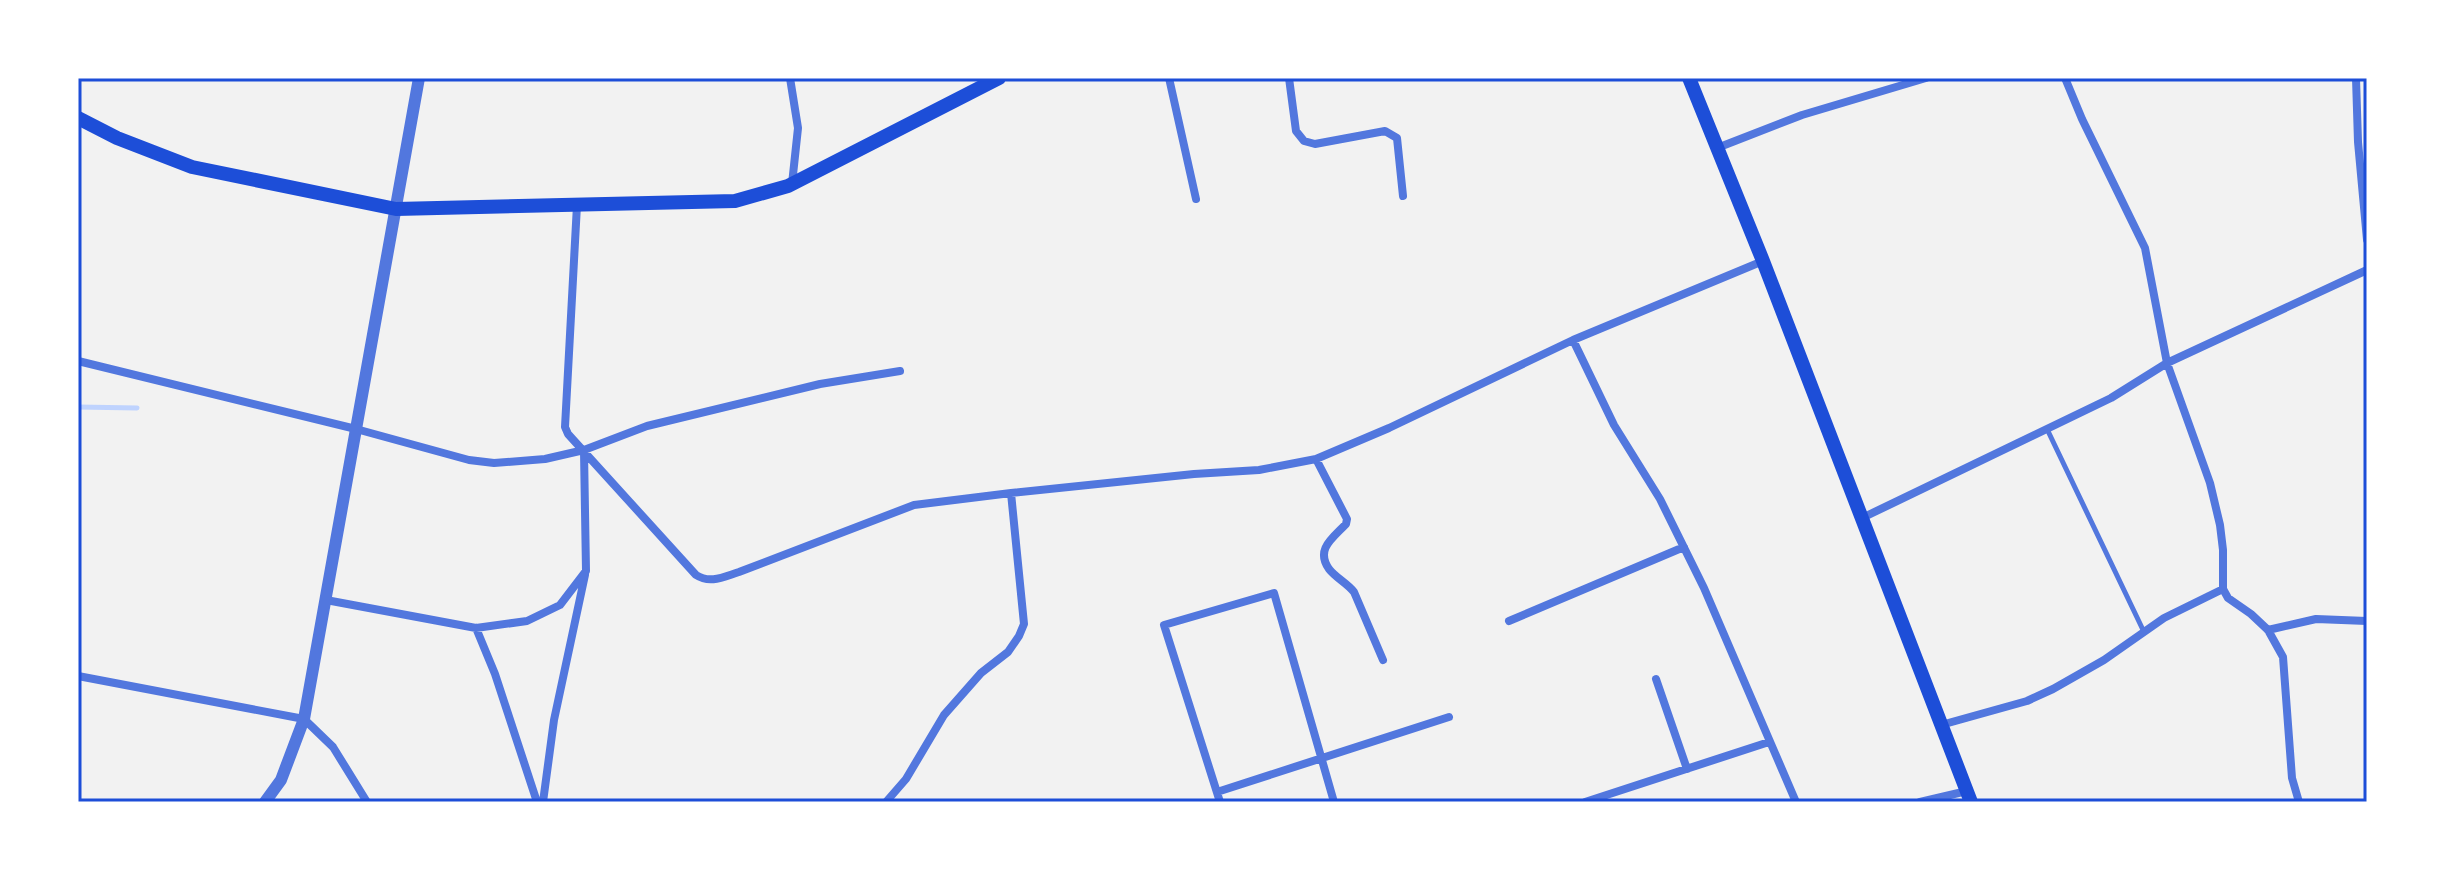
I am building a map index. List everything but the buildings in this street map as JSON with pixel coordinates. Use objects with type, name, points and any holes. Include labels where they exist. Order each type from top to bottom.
[{"type":"main road","points":[[78,118],[117,138],[192,167],[396,209],[735,201],[792,184],[999,78]]},
{"type":"main road","points":[[1689,78],[1763,261],[1969,796]]},
{"type":"street","points":[[265,802],[281,780],[304,719],[419,78]]},
{"type":"street","points":[[790,78],[798,128],[792,184]]},
{"type":"street","points":[[1169,78],[1196,199]]},
{"type":"street","points":[[1289,78],[1296,131],[1304,141],[1315,144],[1385,131],[1397,138],[1403,196]]},
{"type":"street","points":[[2065,78],[2145,248],[2167,363],[2210,483],[2222,541],[2223,589],[2228,598],[2268,630],[2283,657],[2292,778],[2299,802]]},
{"type":"street","points":[[2356,78],[2367,240]]},
{"type":"street","points":[[1717,148],[1802,115],[1921,79]]},
{"type":"street","points":[[577,205],[564,419],[568,434],[696,575],[704,580],[739,572],[914,505],[1179,475],[1259,470],[1316,459],[1389,428],[1573,340],[1763,261]]},
{"type":"street","points":[[1862,518],[2111,398],[2167,363],[2367,270]]},
{"type":"street","points":[[1573,340],[1614,425],[1660,499],[1684,547],[1796,802]]},
{"type":"street","points":[[78,361],[469,460],[494,463],[545,459],[584,450],[647,426],[807,387],[900,371]]},
{"type":"street","points":[[540,802],[586,571],[584,450]]},
{"type":"street","points":[[1316,459],[1347,519],[1325,546],[1323,553],[1329,568],[1354,592],[1383,660]]},
{"type":"street","points":[[886,802],[906,779],[944,715],[981,673],[1008,652],[1024,624],[1011,493]]},
{"type":"street","points":[[1509,621],[1684,547]]},
{"type":"street","points":[[326,600],[476,628],[527,621],[560,605],[586,571]]},
{"type":"street","points":[[1941,725],[2027,701],[2053,689],[2104,660],[2181,608],[2223,589]]},
{"type":"street","points":[[1220,802],[1164,625],[1274,593],[1334,802]]},
{"type":"street","points":[[2268,630],[2316,619],[2367,621]]},
{"type":"street","points":[[476,628],[540,802]]},
{"type":"street","points":[[78,676],[304,719],[333,747],[367,802]]},
{"type":"street","points":[[1656,679],[1687,769]]},
{"type":"street","points":[[1217,792],[1449,717]]},
{"type":"street","points":[[1585,802],[1769,742]]},
{"type":"street","points":[[1920,802],[1969,796]]},
{"type":"lane","points":[[2047,429],[2144,632]]},
{"type":"waterway","points":[[78,407],[137,408]]}]
